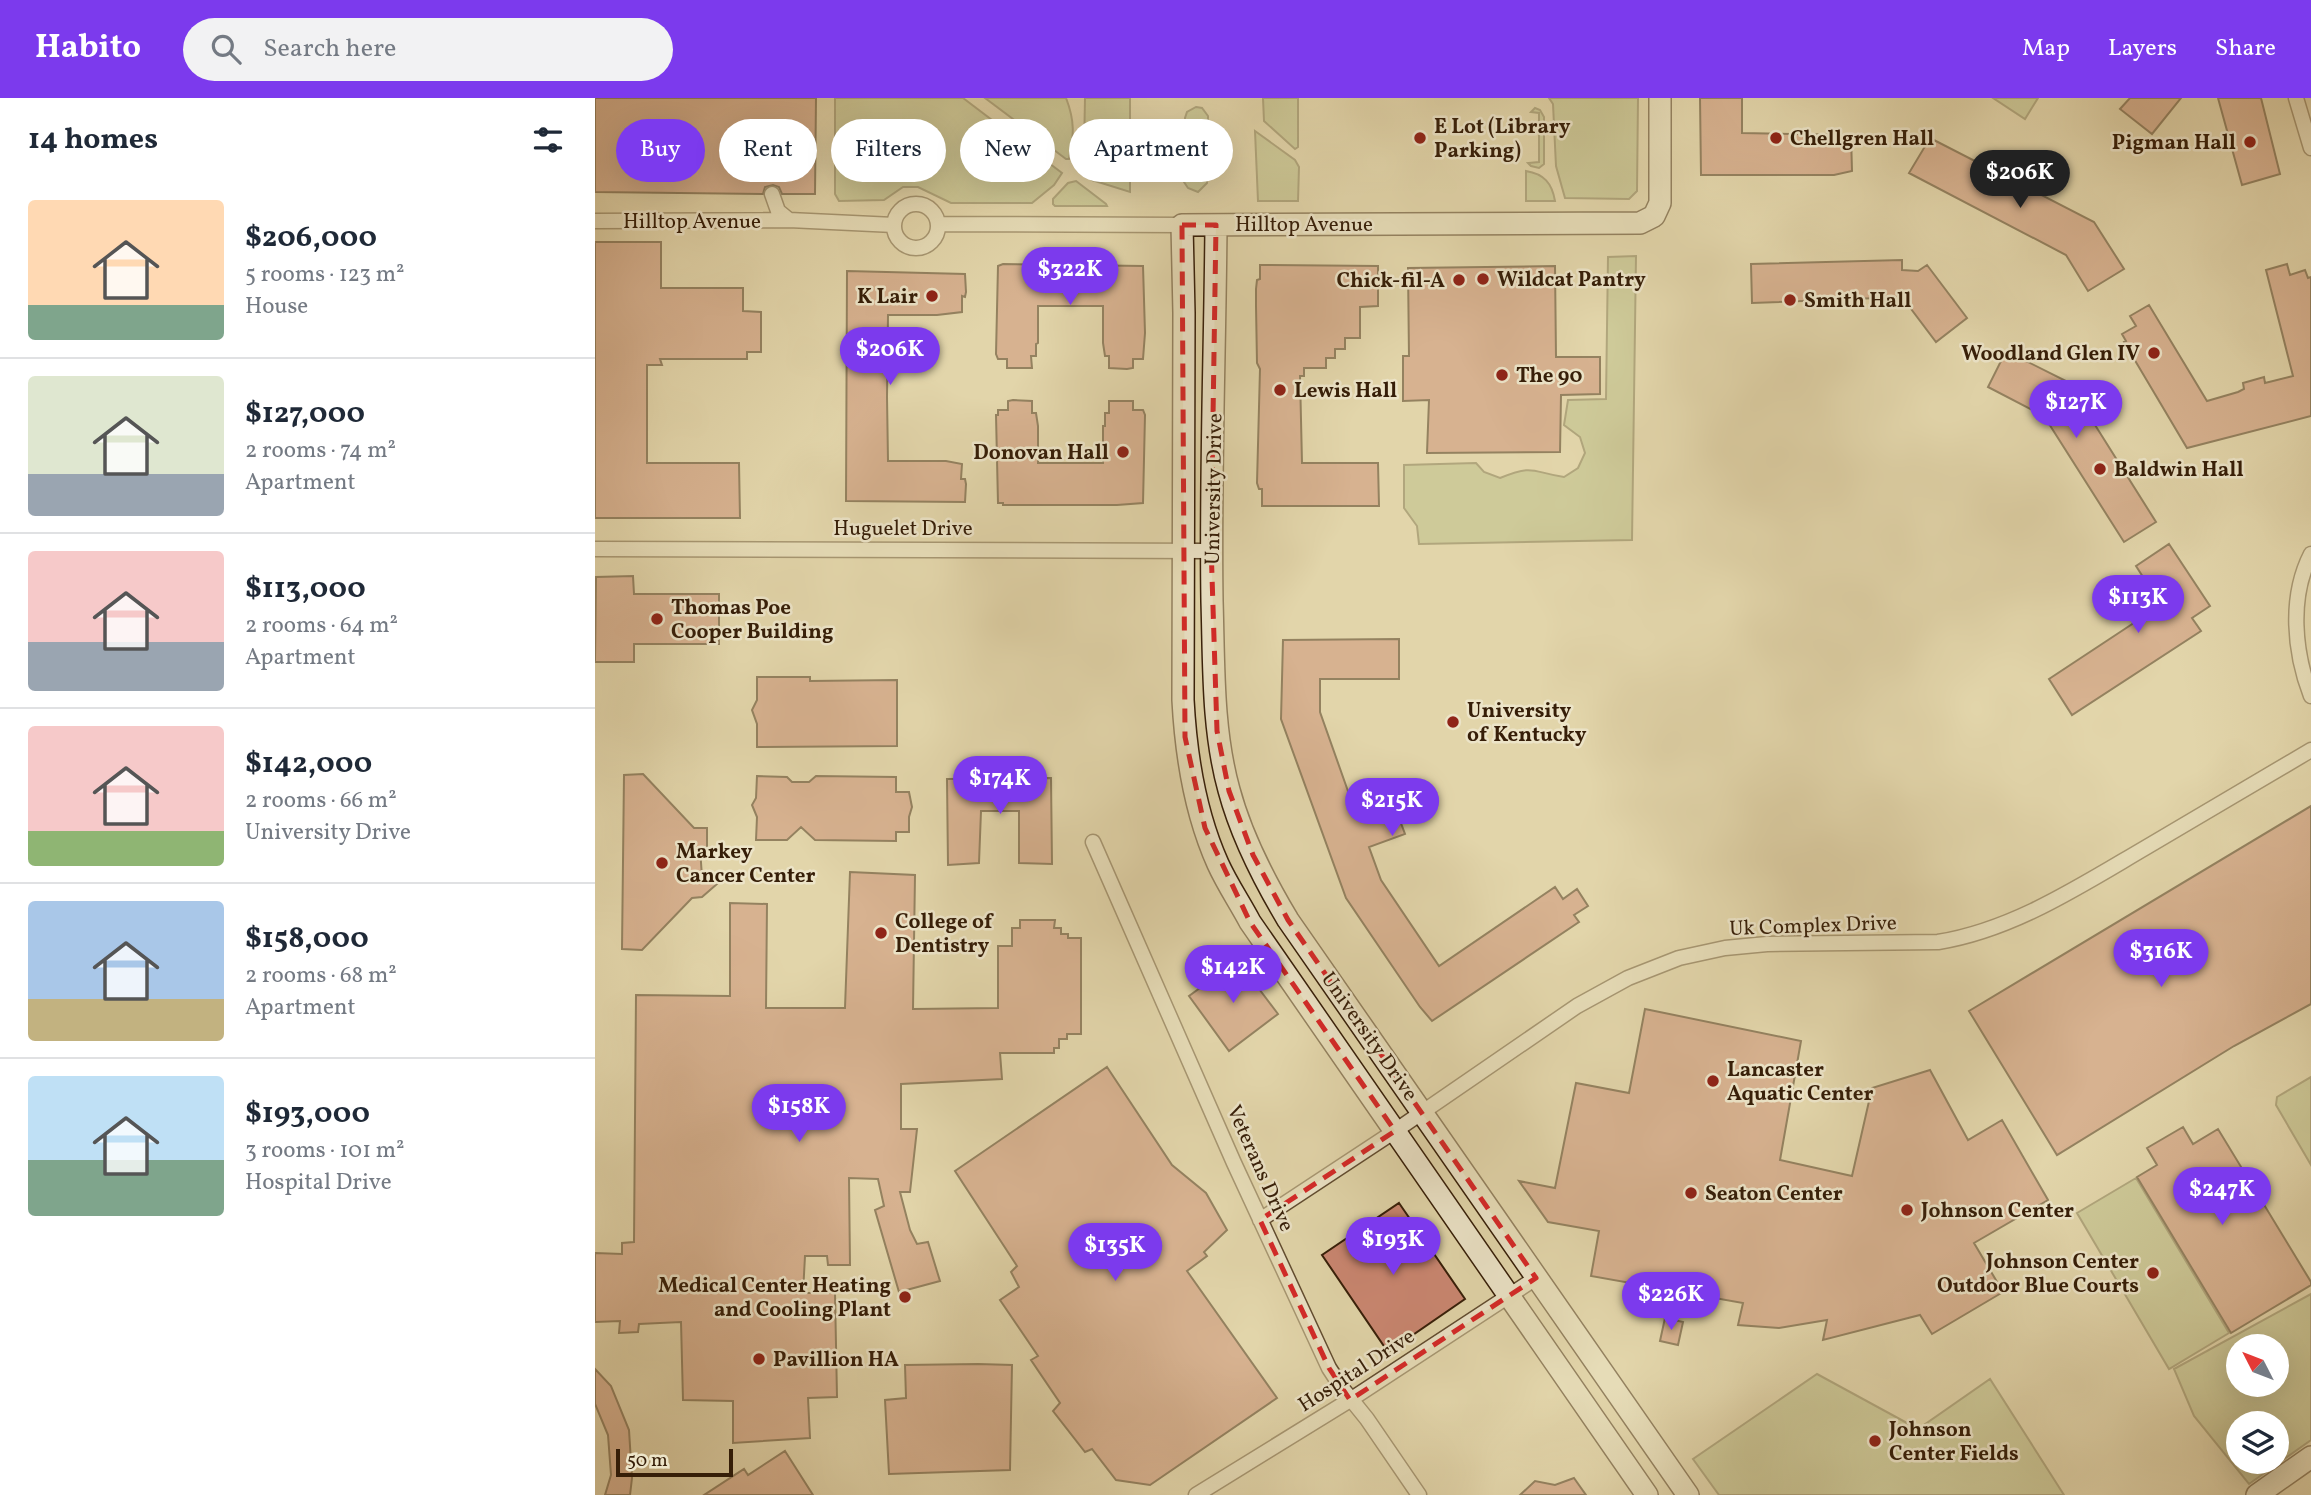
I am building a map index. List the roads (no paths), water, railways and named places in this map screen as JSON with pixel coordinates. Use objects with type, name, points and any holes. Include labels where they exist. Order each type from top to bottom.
[{"type":"street","name":"Hilltop Avenue","points":[[938,224],[1640,223],[1654,216],[1660,203],[1660,98]]},
{"type":"street","points":[[2296,98],[2311,148]]},
{"type":"street","points":[[772,194],[778,211],[789,220]]},
{"type":"street","points":[[916,204],[928,207],[937,217],[938,224],[930,243],[917,247],[904,243],[895,232],[894,225],[903,208],[916,204]]},
{"type":"street","name":"Hilltop Avenue","points":[[595,221],[789,220],[894,225]]},
{"type":"street","name":"University Drive","points":[[1182,225],[1185,550],[1183,700],[1185,737],[1206,831],[1219,865],[1250,922],[1647,1495]]},
{"type":"street","name":"University Drive","points":[[1216,225],[1211,551],[1217,731],[1229,791],[1253,855],[1270,889],[1688,1495]]},
{"type":"street","name":"Huguelet Drive","points":[[595,549],[1211,551]]},
{"type":"street","points":[[2311,554],[2304,568],[2298,597],[2296,641],[2311,696]]},
{"type":"street","name":"Uk Complex Drive","points":[[1260,1220],[1577,1006],[1628,978],[1679,958],[1725,948],[1780,944],[1938,942],[1962,938],[2015,919],[2079,887],[2311,750]]},
{"type":"street","name":"Veterans Drive","points":[[1093,842],[1260,1220],[1329,1368],[1419,1495]]},
{"type":"street","name":"Hospital Drive","points":[[1196,1495],[1350,1400],[1536,1278]]},
{"type":"street","points":[[2257,1495],[2311,1457]]},
{"type":"place","name":"E Lot (Library Parking)","points":[[1420,138]]},
{"type":"place","name":"Chellgren Hall","points":[[1776,138]]},
{"type":"place","name":"Pigman Hall","points":[[2250,142]]},
{"type":"place","name":"Wildcat Pantry","points":[[1483,279]]},
{"type":"place","name":"Chick-fil-A","points":[[1459,280]]},
{"type":"place","name":"K Lair","points":[[932,296]]},
{"type":"place","name":"Smith Hall","points":[[1790,300]]},
{"type":"place","name":"Woodland Glen IV","points":[[2154,353]]},
{"type":"place","name":"The 90","points":[[1502,375]]},
{"type":"place","name":"Lewis Hall","points":[[1280,390]]},
{"type":"place","name":"Donovan Hall","points":[[1123,452]]},
{"type":"place","name":"Baldwin Hall","points":[[2100,469]]},
{"type":"place","name":"Thomas Poe Cooper Building","points":[[657,619]]},
{"type":"place","name":"University of Kentucky","points":[[1453,722]]},
{"type":"place","name":"Markey Cancer Center","points":[[662,863]]},
{"type":"place","name":"College of Dentistry","points":[[881,933]]},
{"type":"place","name":"Lancaster Aquatic Center","points":[[1713,1081]]},
{"type":"place","name":"Seaton Center","points":[[1691,1193]]},
{"type":"place","name":"Johnson Center","points":[[1907,1210]]},
{"type":"place","name":"Johnson Center Outdoor Blue Courts","points":[[2153,1273]]},
{"type":"place","name":"Medical Center Heating and Cooling Plant","points":[[905,1297]]},
{"type":"place","name":"Pavillion HA","points":[[759,1359]]},
{"type":"place","name":"Johnson Center Fields","points":[[1875,1441]]}]
